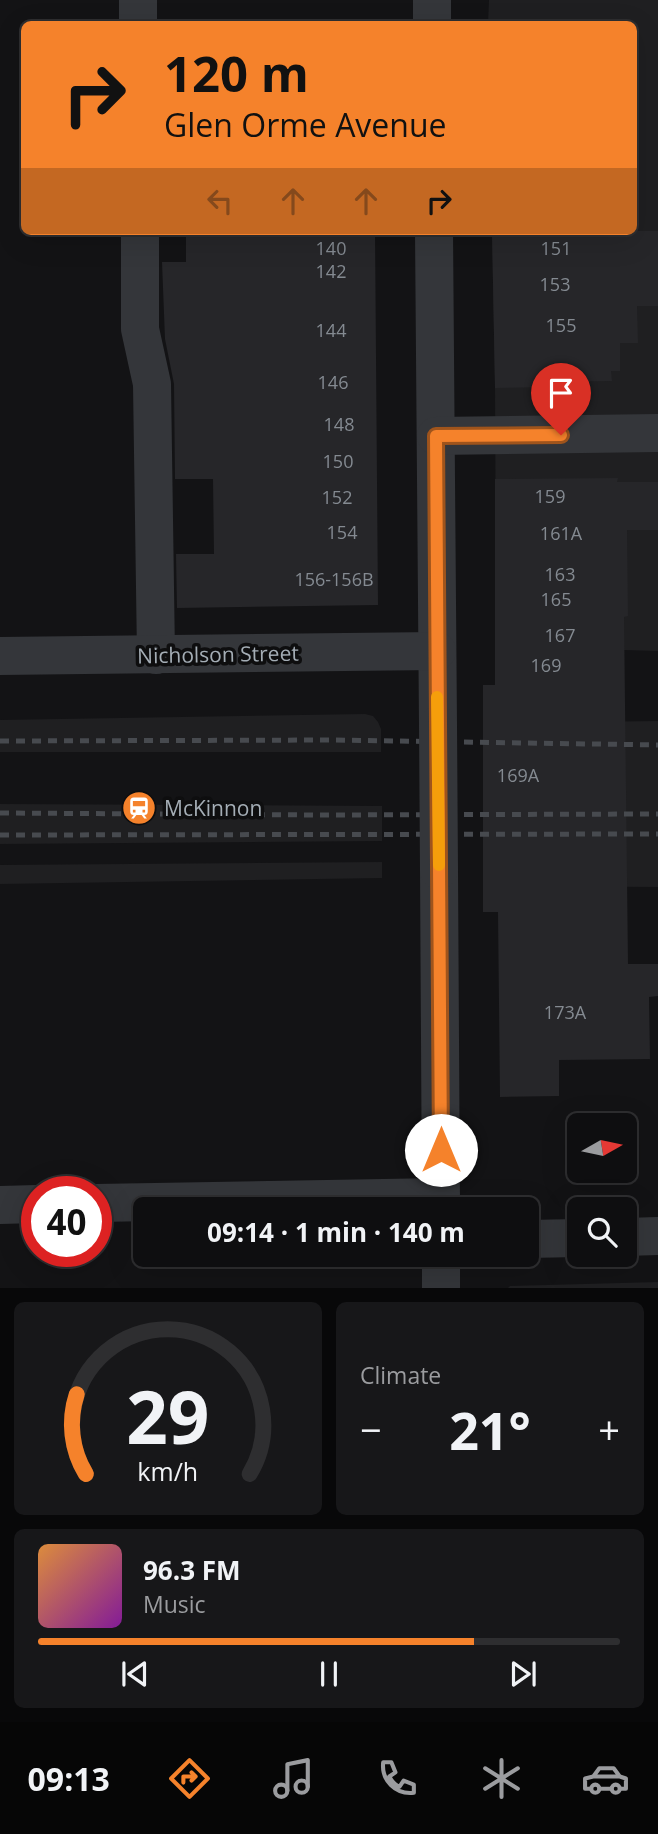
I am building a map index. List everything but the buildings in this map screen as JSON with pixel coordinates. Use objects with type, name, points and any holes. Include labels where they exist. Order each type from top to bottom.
[{"type":"street","points":[[138,0],[138,21]]},
{"type":"street","points":[[432,0],[432,21]]},
{"type":"street","points":[[139,235],[140,329],[152,384],[156,655]]},
{"type":"street","points":[[434,235],[441,1197]]},
{"type":"street","points":[[436,436],[658,433]]},
{"type":"street","name":"Nicholson Street","points":[[0,656],[437,650]]},
{"type":"street","points":[[112,1203],[133,1203]]},
{"type":"street","points":[[0,1205],[21,1204]]},
{"type":"street","points":[[637,1237],[658,1236]]},
{"type":"street","points":[[539,1239],[567,1238]]},
{"type":"street","points":[[440,1267],[440,1288]]},
{"type":"shaded area","points":[[489,0],[658,0],[658,651],[624,650],[496,589],[492,235],[637,235],[637,21],[488,21]]},
{"type":"shaded area","points":[[373,716],[381,729],[381,752],[0,752],[0,720]]},
{"type":"shaded area","points":[[658,721],[658,887],[500,886],[500,723]]},
{"type":"shaded area","points":[[0,804],[382,806],[382,841],[0,844]]},
{"type":"shaded area","points":[[382,862],[382,878],[0,884],[0,865]]},
{"type":"shaded area","points":[[658,1282],[658,1288],[508,1288],[510,1286]]},
{"type":"railway","points":[[0,741],[333,740],[658,745]]},
{"type":"railway","points":[[0,813],[658,814]]},
{"type":"railway","points":[[0,835],[658,834]]},
{"type":"slow traffic","points":[[437,697],[439,865]]},
{"type":"place","name":"McKinnon","points":[[139,808]]},
{"type":"route","points":[[441,1150],[436,436],[561,435]]}]
